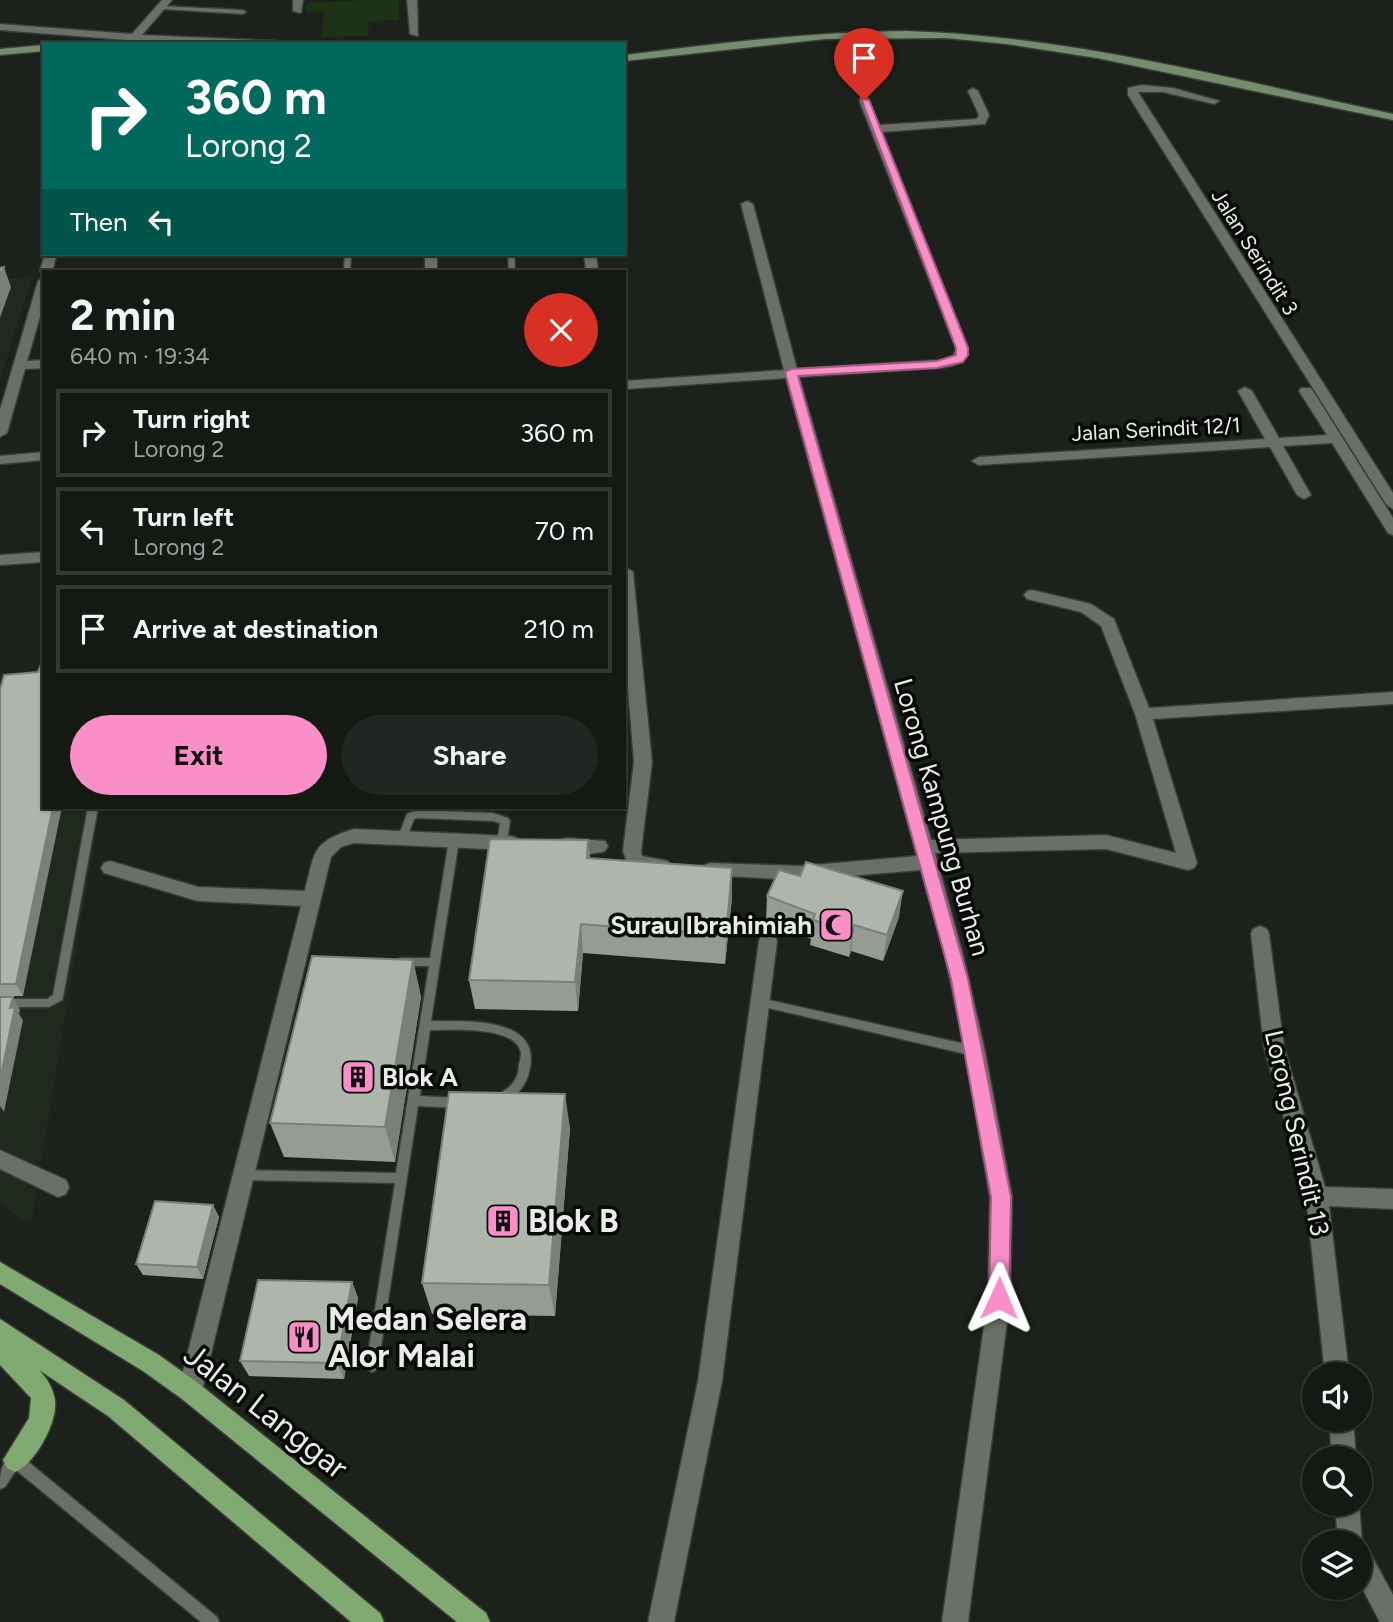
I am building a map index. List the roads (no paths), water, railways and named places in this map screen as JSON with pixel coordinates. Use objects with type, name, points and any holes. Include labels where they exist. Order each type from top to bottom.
[{"type":"main road","points":[[626,49],[752,33],[835,27],[911,26],[978,30],[1143,56],[1393,108]]},
{"type":"main road","points":[[626,58],[825,35],[907,34],[976,38],[1031,44],[1138,63],[1393,117]]},
{"type":"main road","points":[[0,52],[42,48]]},
{"type":"main road","points":[[0,60],[42,56]]},
{"type":"main road","name":"Jalan Langgar","points":[[0,1272],[151,1363],[190,1391],[477,1622]]},
{"type":"main road","points":[[0,1330],[116,1408],[371,1622]]},
{"type":"main road","points":[[0,1349],[40,1389],[43,1407],[37,1428],[15,1460]]},
{"type":"street","points":[[298,0],[298,11]]},
{"type":"street","points":[[412,0],[415,34]]},
{"type":"street","points":[[134,38],[165,3]]},
{"type":"street","points":[[0,27],[134,38],[229,42]]},
{"type":"street","name":"Jalan Serindit 3","points":[[1214,101],[1162,90],[1132,90],[1140,107],[1393,504]]},
{"type":"street","points":[[875,129],[981,122],[984,115],[973,91]]},
{"type":"street","points":[[626,385],[937,364],[959,360],[962,348],[864,100]]},
{"type":"street","name":"Lorong Kampung Burhan","points":[[747,204],[924,855],[954,955],[975,1051],[1001,1197],[999,1298],[955,1622]]},
{"type":"street","points":[[0,433],[42,288]]},
{"type":"street","points":[[20,365],[42,364]]},
{"type":"street","points":[[1245,391],[1304,495]]},
{"type":"street","points":[[1306,391],[1393,530]]},
{"type":"street","name":"Jalan Serindit 12/1","points":[[979,461],[1336,439]]},
{"type":"street","points":[[0,460],[42,456]]},
{"type":"street","points":[[0,560],[42,557]]},
{"type":"street","points":[[626,591],[643,762],[632,851],[635,860],[648,865],[689,869],[801,873],[924,855],[1075,841],[1106,842],[1188,863],[1143,714],[1115,634],[1108,623],[1086,608],[1032,595]]},
{"type":"street","points":[[1143,714],[1393,698]]},
{"type":"street","points":[[190,1391],[244,1175],[303,961],[311,900],[323,854],[335,842],[354,836],[599,846]]},
{"type":"street","points":[[110,868],[198,894],[311,900]]},
{"type":"street","name":"Lorong Serindit 13","points":[[1260,934],[1275,1047],[1317,1196],[1336,1362]]},
{"type":"street","points":[[661,1622],[710,1381],[768,941]]},
{"type":"street","points":[[0,1159],[58,1187]]},
{"type":"street","points":[[1317,1196],[1393,1199]]},
{"type":"street","points":[[1372,1582],[1392,1618]]},
{"type":"lane","points":[[165,3],[243,12]]},
{"type":"lane","points":[[0,1003],[49,1003],[58,998],[93,809]]},
{"type":"lane","points":[[403,838],[410,817],[416,814],[493,817],[505,821],[502,843]]},
{"type":"lane","points":[[372,1366],[454,840]]},
{"type":"lane","points":[[392,962],[433,962]]},
{"type":"lane","points":[[760,1002],[975,1051]]},
{"type":"lane","points":[[425,1026],[491,1027],[509,1032],[523,1043],[528,1061],[520,1083],[512,1093],[490,1102]]},
{"type":"lane","points":[[414,1101],[476,1102]]},
{"type":"lane","points":[[244,1175],[401,1178]]},
{"type":"lane","points":[[0,1482],[15,1460],[212,1622]]},
{"type":"place","name":"Surau Ibrahimiah","points":[[836,925]]},
{"type":"place","name":"Blok A","points":[[358,1077]]},
{"type":"place","name":"Blok B","points":[[503,1221]]},
{"type":"place","name":"Medan Selera Alor Malai","points":[[304,1337]]}]
